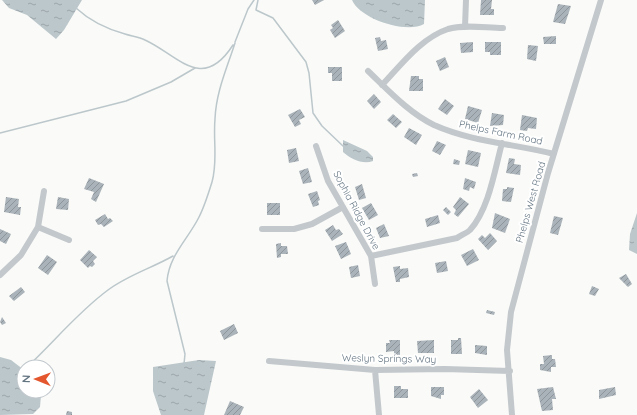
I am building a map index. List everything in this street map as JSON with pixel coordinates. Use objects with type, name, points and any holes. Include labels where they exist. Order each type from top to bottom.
[{"type":"street","points":[[465,27],[466,0]]},
{"type":"street","name":"Phelps West Road","points":[[512,415],[510,371],[507,350],[511,312],[530,236],[601,0]]},
{"type":"street","points":[[382,85],[429,38],[448,29],[465,27],[504,28]]},
{"type":"street","name":"Phelps Farm Road","points":[[368,71],[410,110],[434,125],[459,134],[554,154]]},
{"type":"street","points":[[371,256],[457,238],[469,230],[477,221],[488,197],[502,143]]},
{"type":"street","name":"Sophia Ridge Drive","points":[[316,146],[328,181],[371,256],[375,284]]},
{"type":"street","points":[[0,275],[21,255],[38,227],[44,191]]},
{"type":"street","points":[[262,229],[294,229],[312,224],[342,207]]},
{"type":"street","points":[[38,227],[69,240]]},
{"type":"street","name":"Weslyn Springs Way","points":[[269,361],[375,370],[445,369],[510,371]]},
{"type":"street","points":[[375,370],[379,415]]},
{"type":"water","points":[[2,0],[82,0],[64,30],[56,39],[27,15],[9,8]]},
{"type":"water","points":[[352,0],[425,0],[424,24],[416,27],[406,27],[384,23],[364,13]]},
{"type":"water","points":[[343,140],[367,151],[373,157],[373,161],[361,162],[346,155],[343,152]]},
{"type":"water","points":[[637,213],[637,254],[629,250],[630,234]]},
{"type":"water","points":[[0,357],[11,360],[16,364],[16,399],[41,399],[40,407],[33,414],[0,415]]},
{"type":"water","points":[[199,360],[216,361],[204,415],[161,415],[153,391],[153,367]]},
{"type":"building","points":[[312,0],[324,0],[315,5]]},
{"type":"building","points":[[481,0],[492,0],[491,9],[494,9],[494,15],[480,15]]},
{"type":"building","points":[[558,4],[571,6],[565,24],[553,22]]},
{"type":"building","points":[[338,20],[345,31],[335,38],[330,30],[333,28],[331,25]]},
{"type":"building","points":[[556,36],[556,44],[544,44],[543,37]]},
{"type":"building","points":[[380,37],[381,41],[386,40],[388,49],[378,51],[375,38]]},
{"type":"building","points":[[473,42],[473,52],[461,53],[460,43]]},
{"type":"building","points":[[485,42],[501,42],[501,55],[490,55],[490,52],[485,52]]},
{"type":"building","points":[[528,45],[538,46],[536,61],[527,59]]},
{"type":"building","points":[[445,57],[449,67],[440,71],[436,61]]},
{"type":"building","points":[[328,67],[342,67],[342,81],[332,81],[332,73],[328,73]]},
{"type":"building","points":[[411,76],[419,76],[419,79],[423,79],[423,91],[409,91]]},
{"type":"building","points":[[374,94],[381,102],[374,109],[367,101]]},
{"type":"building","points":[[445,99],[454,106],[447,115],[438,109]]},
{"type":"building","points":[[468,106],[482,110],[478,123],[465,119]]},
{"type":"building","points":[[300,109],[305,117],[299,120],[301,124],[295,127],[288,115]]},
{"type":"building","points":[[492,113],[504,115],[503,125],[490,126]]},
{"type":"building","points":[[393,114],[402,122],[396,128],[387,120]]},
{"type":"building","points":[[522,115],[537,118],[536,129],[528,128],[527,131],[520,130]]},
{"type":"building","points":[[409,128],[422,135],[416,145],[404,137]]},
{"type":"building","points":[[437,141],[446,145],[440,155],[432,151]]},
{"type":"building","points":[[296,148],[299,161],[289,163],[287,150]]},
{"type":"building","points":[[468,150],[481,153],[478,167],[465,164]]},
{"type":"building","points":[[509,158],[515,159],[514,164],[521,165],[520,175],[506,173]]},
{"type":"building","points":[[454,159],[460,161],[459,165],[453,164]]},
{"type":"building","points":[[308,168],[312,182],[303,184],[299,171]]},
{"type":"building","points":[[417,173],[418,176],[413,177],[412,174]]},
{"type":"building","points":[[89,178],[104,184],[96,202],[91,199],[94,192],[84,189]]},
{"type":"building","points":[[465,178],[476,182],[474,189],[470,187],[469,191],[463,189]]},
{"type":"building","points":[[362,184],[366,198],[359,200],[355,187]]},
{"type":"building","points":[[507,187],[514,188],[511,202],[502,201],[503,189],[507,189]]},
{"type":"building","points":[[317,191],[320,200],[318,201],[319,205],[313,207],[308,194]]},
{"type":"building","points":[[6,197],[19,199],[18,207],[21,207],[20,215],[4,212]]},
{"type":"building","points":[[58,197],[69,199],[68,210],[56,209]]},
{"type":"building","points":[[460,197],[469,204],[458,217],[454,214],[456,210],[453,207]]},
{"type":"building","points":[[267,203],[280,203],[280,215],[267,215]]},
{"type":"building","points":[[371,203],[378,215],[369,220],[362,208]]},
{"type":"building","points":[[446,207],[451,212],[448,215],[443,210]]},
{"type":"building","points":[[495,213],[510,219],[505,233],[492,228]]},
{"type":"building","points":[[105,214],[108,219],[110,218],[113,221],[104,227],[101,224],[98,225],[95,220]]},
{"type":"building","points":[[438,215],[440,223],[427,227],[425,219]]},
{"type":"building","points":[[554,216],[563,218],[558,235],[550,233]]},
{"type":"building","points":[[384,224],[389,236],[380,238],[376,228]]},
{"type":"building","points":[[333,225],[336,230],[339,229],[343,234],[332,241],[325,230]]},
{"type":"building","points":[[0,229],[11,234],[6,244],[0,241]]},
{"type":"building","points":[[490,233],[497,241],[488,250],[478,239],[482,235],[485,238]]},
{"type":"building","points":[[346,242],[351,254],[341,259],[335,246]]},
{"type":"building","points":[[281,243],[281,246],[287,246],[288,254],[281,254],[281,257],[277,258],[276,244]]},
{"type":"building","points":[[473,249],[479,260],[467,266],[461,255]]},
{"type":"building","points":[[89,250],[97,257],[93,261],[95,264],[88,268],[80,260]]},
{"type":"building","points":[[47,255],[57,262],[48,275],[38,268]]},
{"type":"building","points":[[446,261],[448,271],[437,273],[435,263]]},
{"type":"building","points":[[358,265],[360,276],[351,278],[349,267]]},
{"type":"building","points":[[400,266],[400,269],[408,268],[409,277],[400,279],[400,282],[396,282],[393,267]]},
{"type":"building","points":[[626,274],[632,284],[628,287],[619,278]]},
{"type":"building","points":[[592,286],[599,289],[595,296],[589,294]]},
{"type":"building","points":[[21,287],[25,292],[14,301],[9,296]]},
{"type":"building","points":[[487,310],[495,312],[494,315],[486,313]]},
{"type":"building","points":[[2,317],[6,323],[2,325],[0,322]]},
{"type":"building","points":[[234,324],[238,333],[224,340],[220,331]]},
{"type":"building","points":[[458,338],[461,338],[462,354],[451,354],[451,340],[458,340]]},
{"type":"building","points":[[389,340],[400,340],[400,355],[394,355],[394,351],[386,352],[386,343],[390,343]]},
{"type":"building","points":[[434,340],[434,353],[418,353],[417,341]]},
{"type":"building","points":[[475,345],[487,346],[487,355],[475,353]]},
{"type":"building","points":[[552,355],[552,359],[555,359],[556,367],[551,367],[551,372],[540,370],[540,364],[544,364],[543,356]]},
{"type":"building","points":[[394,386],[401,386],[401,389],[408,389],[408,398],[394,398]]},
{"type":"building","points":[[431,387],[444,387],[444,395],[441,395],[441,399],[431,396]]},
{"type":"building","points":[[553,387],[556,399],[552,399],[553,410],[542,411],[537,389]]},
{"type":"building","points":[[615,387],[616,395],[599,399],[599,390]]},
{"type":"building","points":[[479,389],[488,400],[478,408],[470,397]]},
{"type":"building","points":[[230,401],[244,407],[240,415],[224,415]]},
{"type":"building","points":[[67,411],[72,412],[72,415],[66,415]]},
{"type":"waterway","points":[[235,42],[248,9],[254,0]]},
{"type":"waterway","points":[[258,0],[256,10],[273,18],[306,62],[309,73],[313,113],[322,126],[343,146]]},
{"type":"waterway","points":[[76,8],[99,24],[118,32],[145,40],[190,66],[200,68],[211,67],[222,59],[233,45]]},
{"type":"waterway","points":[[184,364],[185,354],[167,281],[168,272],[179,248],[194,227],[200,215],[212,182],[215,166],[217,99],[235,43]]},
{"type":"waterway","points":[[0,133],[126,101],[171,82],[195,68]]},
{"type":"waterway","points":[[35,359],[76,317],[108,290],[124,280],[173,256]]}]
